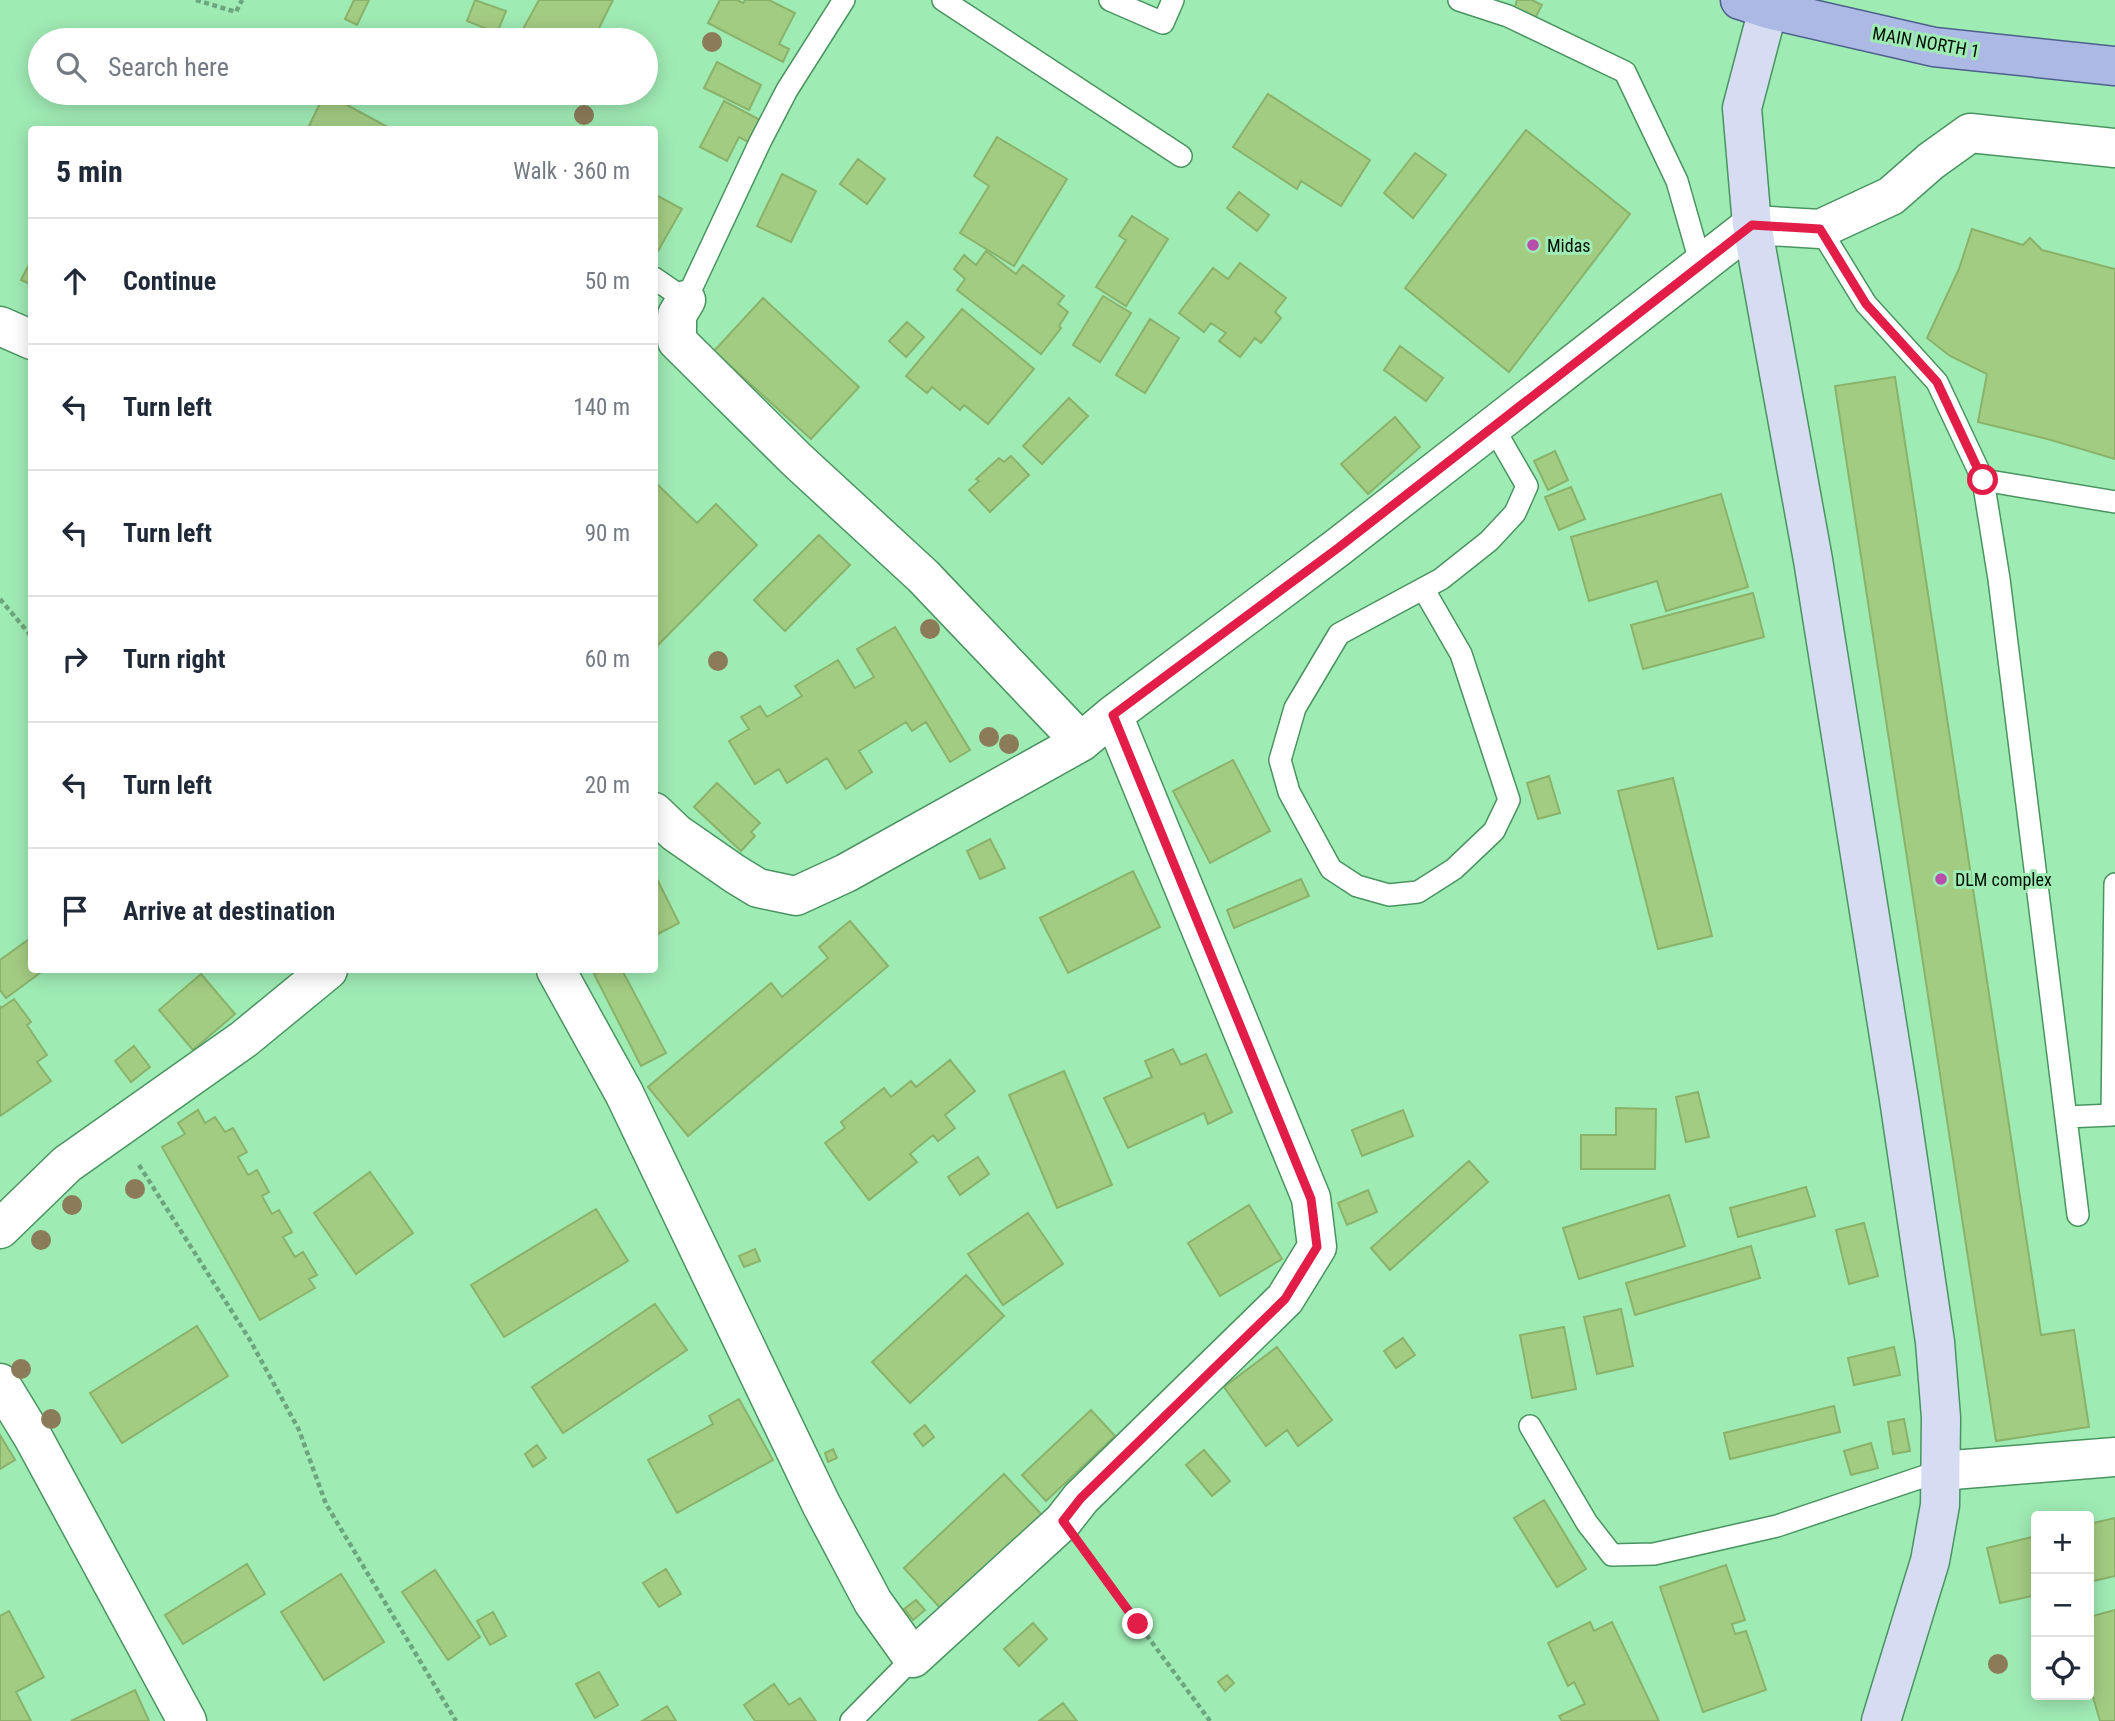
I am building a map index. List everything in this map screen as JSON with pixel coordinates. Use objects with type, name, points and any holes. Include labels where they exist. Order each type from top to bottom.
[{"type":"main road","name":"MAIN NORTH 1","points":[[1754,5],[1934,47],[2115,66]]},
{"type":"main road","points":[[1754,5],[1742,108],[1752,225],[1813,560],[1936,1342],[1941,1418],[1940,1505],[1930,1561],[1881,1721]]},
{"type":"street","points":[[658,815],[676,833],[758,888],[796,896],[846,873],[1081,743],[1113,715],[1338,548],[1752,225],[1820,229],[1891,196],[1931,161],[1970,133],[2115,148]]},
{"type":"street","points":[[673,311],[677,341],[797,460],[923,576],[1081,743]]},
{"type":"street","points":[[0,326],[28,338]]},
{"type":"street","points":[[557,973],[624,1093],[821,1504],[873,1602],[913,1658],[1063,1521],[1081,1498],[1285,1299],[1317,1247],[1311,1199],[1113,715]]},
{"type":"street","points":[[0,1229],[67,1164],[244,1039],[324,973]]},
{"type":"street","points":[[0,1383],[33,1437],[187,1721]]},
{"type":"street","points":[[1940,1471],[2115,1457]]},
{"type":"lane","points":[[673,311],[787,90],[844,0]]},
{"type":"lane","points":[[943,0],[1181,156]]},
{"type":"lane","points":[[1111,0],[1163,23],[1173,0]]},
{"type":"lane","points":[[1460,0],[1508,16],[1625,72],[1677,181],[1701,265]]},
{"type":"lane","points":[[1820,229],[1866,304],[1937,382],[1983,480],[2000,579],[2078,1215]]},
{"type":"lane","points":[[658,285],[673,311]]},
{"type":"lane","points":[[1424,590],[1461,654],[1509,800],[1494,831],[1454,869],[1418,892],[1389,895],[1357,886],[1331,869],[1289,792],[1280,760],[1295,708],[1339,634],[1441,579],[1489,541],[1515,513],[1527,486],[1493,427]]},
{"type":"lane","points":[[1983,480],[2115,502]]},
{"type":"lane","points":[[2066,1117],[2112,1115],[2115,884]]},
{"type":"lane","points":[[1530,1426],[1587,1523],[1612,1555],[1654,1554],[1777,1526],[1940,1471]]},
{"type":"lane","points":[[851,1721],[913,1658]]},
{"type":"path","points":[[196,0],[236,12],[242,0]]},
{"type":"path","points":[[0,599],[28,632]]},
{"type":"path","points":[[116,1129],[250,1340],[299,1430],[326,1504],[456,1721]]},
{"type":"path","points":[[1063,1521],[1210,1721]]},
{"type":"building","points":[[354,0],[369,0],[357,25],[345,19]]},
{"type":"building","points":[[475,0],[506,11],[499,28],[484,28],[467,21]]},
{"type":"building","points":[[539,0],[613,0],[599,28],[524,28]]},
{"type":"building","points":[[720,0],[737,0],[743,3],[745,0],[769,0],[795,13],[779,44],[789,49],[783,62],[708,23]]},
{"type":"building","points":[[1517,0],[1532,0],[1542,5],[1532,24],[1512,17]]},
{"type":"building","points":[[717,62],[761,85],[749,110],[704,88]]},
{"type":"building","points":[[1268,94],[1370,160],[1341,206],[1301,181],[1297,189],[1233,147]]},
{"type":"building","points":[[724,101],[762,121],[750,143],[739,137],[727,161],[700,147]]},
{"type":"building","points":[[319,105],[347,105],[386,126],[309,126]]},
{"type":"building","points":[[1526,130],[1630,214],[1509,372],[1405,288]]},
{"type":"building","points":[[997,137],[1067,179],[1014,266],[960,233],[989,186],[974,176]]},
{"type":"building","points":[[1415,153],[1446,175],[1413,218],[1384,193]]},
{"type":"building","points":[[858,159],[885,179],[867,204],[840,184]]},
{"type":"building","points":[[782,174],[816,191],[791,242],[757,226]]},
{"type":"building","points":[[1239,192],[1269,215],[1257,231],[1227,208]]},
{"type":"building","points":[[658,196],[682,209],[658,251]]},
{"type":"building","points":[[1132,216],[1168,239],[1126,306],[1096,287],[1126,240],[1119,236]]},
{"type":"building","points":[[1972,229],[2023,245],[2030,238],[2042,250],[2115,269],[2115,459],[1978,422],[1987,374],[1950,356],[1927,338],[1959,269]]},
{"type":"building","points":[[986,251],[1016,274],[1023,265],[1064,296],[1058,304],[1068,312],[1059,326],[1061,328],[1041,354],[957,290],[965,279],[954,269],[964,255],[976,265]]},
{"type":"building","points":[[1240,263],[1286,298],[1275,312],[1281,318],[1261,343],[1255,338],[1240,357],[1219,341],[1226,333],[1211,323],[1204,332],[1179,313],[1213,268],[1228,279]]},
{"type":"building","points":[[28,267],[28,283],[21,280]]},
{"type":"building","points":[[1103,296],[1131,313],[1100,362],[1073,345]]},
{"type":"building","points":[[763,298],[859,387],[811,439],[714,351]]},
{"type":"building","points":[[962,309],[1034,369],[988,424],[964,405],[960,410],[932,387],[927,393],[906,376]]},
{"type":"building","points":[[1150,319],[1179,338],[1145,393],[1116,375]]},
{"type":"building","points":[[907,322],[924,337],[906,357],[889,341]]},
{"type":"building","points":[[1400,346],[1443,378],[1426,401],[1384,370]]},
{"type":"building","name":"DLM complex","points":[[1895,377],[2041,1335],[2074,1330],[2089,1427],[1996,1441],[1835,386]]},
{"type":"building","points":[[1069,398],[1088,416],[1042,464],[1023,446]]},
{"type":"building","points":[[1395,417],[1420,447],[1368,494],[1341,464]]},
{"type":"building","points":[[1555,451],[1568,480],[1548,490],[1534,461]]},
{"type":"building","points":[[1011,456],[1029,475],[990,512],[969,490],[979,481],[976,479],[999,458],[1004,462]]},
{"type":"building","points":[[658,485],[697,523],[716,504],[757,545],[658,645]]},
{"type":"building","points":[[1571,487],[1585,519],[1559,530],[1545,497]]},
{"type":"building","points":[[1721,494],[1748,587],[1666,611],[1657,581],[1589,601],[1571,537]]},
{"type":"building","points":[[819,535],[850,565],[785,631],[754,600]]},
{"type":"building","points":[[1753,593],[1764,637],[1643,669],[1631,625]]},
{"type":"building","points":[[895,627],[970,750],[950,762],[926,722],[912,731],[906,722],[859,751],[872,772],[846,789],[827,758],[787,783],[779,769],[755,784],[729,741],[749,729],[741,717],[760,706],[767,717],[802,696],[795,686],[838,660],[855,688],[874,677],[857,649]]},
{"type":"building","points":[[1233,760],[1270,831],[1210,863],[1173,791]]},
{"type":"building","points":[[1549,776],[1560,813],[1538,819],[1527,783]]},
{"type":"building","points":[[1673,778],[1712,936],[1658,949],[1618,791]]},
{"type":"building","points":[[717,783],[760,823],[751,832],[755,836],[741,851],[694,807]]},
{"type":"building","points":[[990,839],[1005,868],[980,879],[967,851]]},
{"type":"building","points":[[1133,871],[1160,927],[1068,973],[1040,918]]},
{"type":"building","points":[[1301,879],[1309,896],[1234,928],[1227,910]]},
{"type":"building","points":[[658,881],[679,923],[658,934]]},
{"type":"building","points":[[850,921],[888,966],[688,1136],[648,1087],[771,983],[782,997],[828,958],[819,947]]},
{"type":"building","points":[[28,940],[28,973],[40,973],[6,998],[0,990],[0,960]]},
{"type":"building","points":[[624,973],[666,1053],[641,1066],[594,974]]},
{"type":"building","points":[[201,974],[235,1014],[193,1050],[159,1010]]},
{"type":"building","points":[[14,999],[31,1022],[27,1025],[47,1055],[37,1062],[51,1081],[0,1116],[0,1006],[1,1008]]},
{"type":"building","points":[[134,1046],[150,1067],[131,1082],[115,1061]]},
{"type":"building","points":[[1173,1049],[1181,1065],[1206,1054],[1232,1112],[1208,1124],[1204,1113],[1128,1148],[1104,1098],[1152,1077],[1145,1061]]},
{"type":"building","points":[[950,1060],[975,1091],[945,1115],[955,1128],[938,1141],[933,1135],[910,1154],[917,1162],[869,1200],[825,1143],[845,1128],[841,1122],[884,1088],[891,1097],[911,1081],[916,1087]]},
{"type":"building","points":[[1064,1071],[1112,1185],[1057,1208],[1009,1095]]},
{"type":"building","points":[[1698,1092],[1709,1137],[1686,1142],[1676,1097]]},
{"type":"building","points":[[1616,1108],[1656,1109],[1655,1169],[1581,1169],[1581,1135],[1616,1135]]},
{"type":"building","points":[[198,1110],[205,1123],[215,1117],[225,1132],[233,1128],[247,1152],[238,1157],[248,1175],[257,1170],[269,1192],[262,1196],[272,1214],[279,1210],[292,1232],[283,1237],[295,1257],[303,1252],[317,1275],[309,1279],[315,1288],[260,1320],[162,1147],[185,1134],[178,1123]]},
{"type":"building","points":[[1403,1110],[1413,1136],[1362,1156],[1352,1130]]},
{"type":"building","points":[[978,1157],[989,1174],[960,1195],[948,1177]]},
{"type":"building","points":[[1469,1161],[1488,1182],[1390,1270],[1371,1248]]},
{"type":"building","points":[[370,1172],[413,1233],[356,1274],[314,1213]]},
{"type":"building","points":[[1806,1187],[1815,1216],[1738,1237],[1730,1208]]},
{"type":"building","points":[[1368,1190],[1377,1212],[1347,1225],[1338,1203]]},
{"type":"building","points":[[1669,1195],[1685,1246],[1579,1279],[1563,1228]]},
{"type":"building","points":[[1249,1205],[1282,1259],[1220,1296],[1188,1243]]},
{"type":"building","points":[[596,1209],[628,1261],[504,1337],[471,1285]]},
{"type":"building","points":[[1028,1213],[1063,1264],[1003,1305],[968,1254]]},
{"type":"building","points":[[1864,1223],[1878,1276],[1849,1284],[1836,1230]]},
{"type":"building","points":[[1751,1246],[1760,1278],[1635,1315],[1626,1283]]},
{"type":"building","points":[[755,1249],[760,1261],[744,1267],[739,1256]]},
{"type":"building","points":[[966,1275],[1004,1316],[910,1403],[872,1362]]},
{"type":"building","points":[[655,1304],[687,1350],[563,1433],[532,1387]]},
{"type":"building","points":[[1621,1309],[1633,1366],[1597,1374],[1584,1317]]},
{"type":"building","points":[[197,1326],[228,1376],[122,1443],[90,1393]]},
{"type":"building","points":[[1564,1327],[1576,1389],[1532,1398],[1520,1335]]},
{"type":"building","points":[[1403,1338],[1415,1355],[1396,1368],[1384,1351]]},
{"type":"building","points":[[1277,1347],[1332,1420],[1298,1446],[1287,1430],[1266,1446],[1224,1387]]},
{"type":"building","points":[[1894,1347],[1900,1375],[1854,1385],[1848,1358]]},
{"type":"building","points":[[739,1399],[773,1460],[677,1513],[648,1460],[713,1424],[709,1416]]},
{"type":"building","points":[[1834,1406],[1840,1432],[1730,1459],[1724,1433]]},
{"type":"building","points":[[1091,1410],[1115,1436],[1046,1501],[1022,1475]]},
{"type":"building","points":[[1904,1419],[1910,1451],[1893,1454],[1888,1422]]},
{"type":"building","points":[[925,1425],[934,1437],[923,1446],[914,1434]]},
{"type":"building","points":[[0,1435],[15,1460],[0,1469]]},
{"type":"building","points":[[1871,1443],[1878,1468],[1851,1475],[1844,1451]]},
{"type":"building","points":[[537,1445],[546,1458],[533,1467],[525,1454]]},
{"type":"building","points":[[833,1449],[837,1458],[828,1462],[825,1453]]},
{"type":"building","points":[[1204,1450],[1230,1481],[1212,1496],[1186,1465]]},
{"type":"building","points":[[1004,1474],[1042,1515],[942,1610],[904,1568]]},
{"type":"building","points":[[1544,1500],[1586,1569],[1557,1587],[1514,1518]]},
{"type":"building","points":[[2115,1518],[2115,1576],[2094,1581],[2094,1574],[2094,1523]]},
{"type":"building","points":[[2031,1537],[2031,1596],[2000,1603],[1987,1548]]},
{"type":"building","points":[[247,1564],[265,1594],[183,1644],[165,1615]]},
{"type":"building","points":[[1726,1565],[1745,1620],[1732,1624],[1735,1634],[1746,1631],[1766,1690],[1703,1712],[1660,1587]]},
{"type":"building","points":[[666,1569],[681,1594],[659,1607],[643,1583]]},
{"type":"building","points":[[435,1570],[480,1637],[448,1660],[402,1592]]},
{"type":"building","points":[[341,1574],[384,1642],[324,1680],[281,1612]]},
{"type":"building","points":[[916,1600],[925,1610],[913,1620],[904,1609]]},
{"type":"building","points":[[2115,1610],[2115,1721],[2100,1721],[2094,1700],[2094,1616]]},
{"type":"building","points":[[9,1611],[44,1677],[16,1692],[31,1721],[0,1721],[0,1616]]},
{"type":"building","points":[[493,1612],[506,1636],[490,1645],[477,1621]]},
{"type":"building","points":[[1590,1622],[1594,1631],[1612,1622],[1659,1721],[1562,1721],[1559,1716],[1585,1704],[1574,1682],[1568,1686],[1548,1643]]},
{"type":"building","points":[[1033,1623],[1047,1639],[1019,1666],[1004,1649]]},
{"type":"building","points":[[599,1672],[618,1705],[595,1718],[576,1684]]},
{"type":"building","points":[[1227,1675],[1234,1683],[1225,1691],[1218,1682]]},
{"type":"building","points":[[774,1684],[789,1705],[800,1698],[816,1721],[755,1721],[744,1705]]},
{"type":"building","points":[[135,1690],[149,1721],[71,1721]]},
{"type":"building","points":[[1063,1703],[1077,1721],[1039,1721]]},
{"type":"building","points":[[667,1706],[676,1721],[642,1721]]},
{"type":"place","name":"Midas","points":[[1533,245]]},
{"type":"place","name":"DLM complex","points":[[1941,879]]},
{"type":"route","points":[[1138,1624],[1063,1521],[1081,1498],[1285,1299],[1317,1247],[1311,1199],[1113,715],[1338,548],[1752,225],[1820,229],[1866,304],[1937,382],[1983,480]]}]
